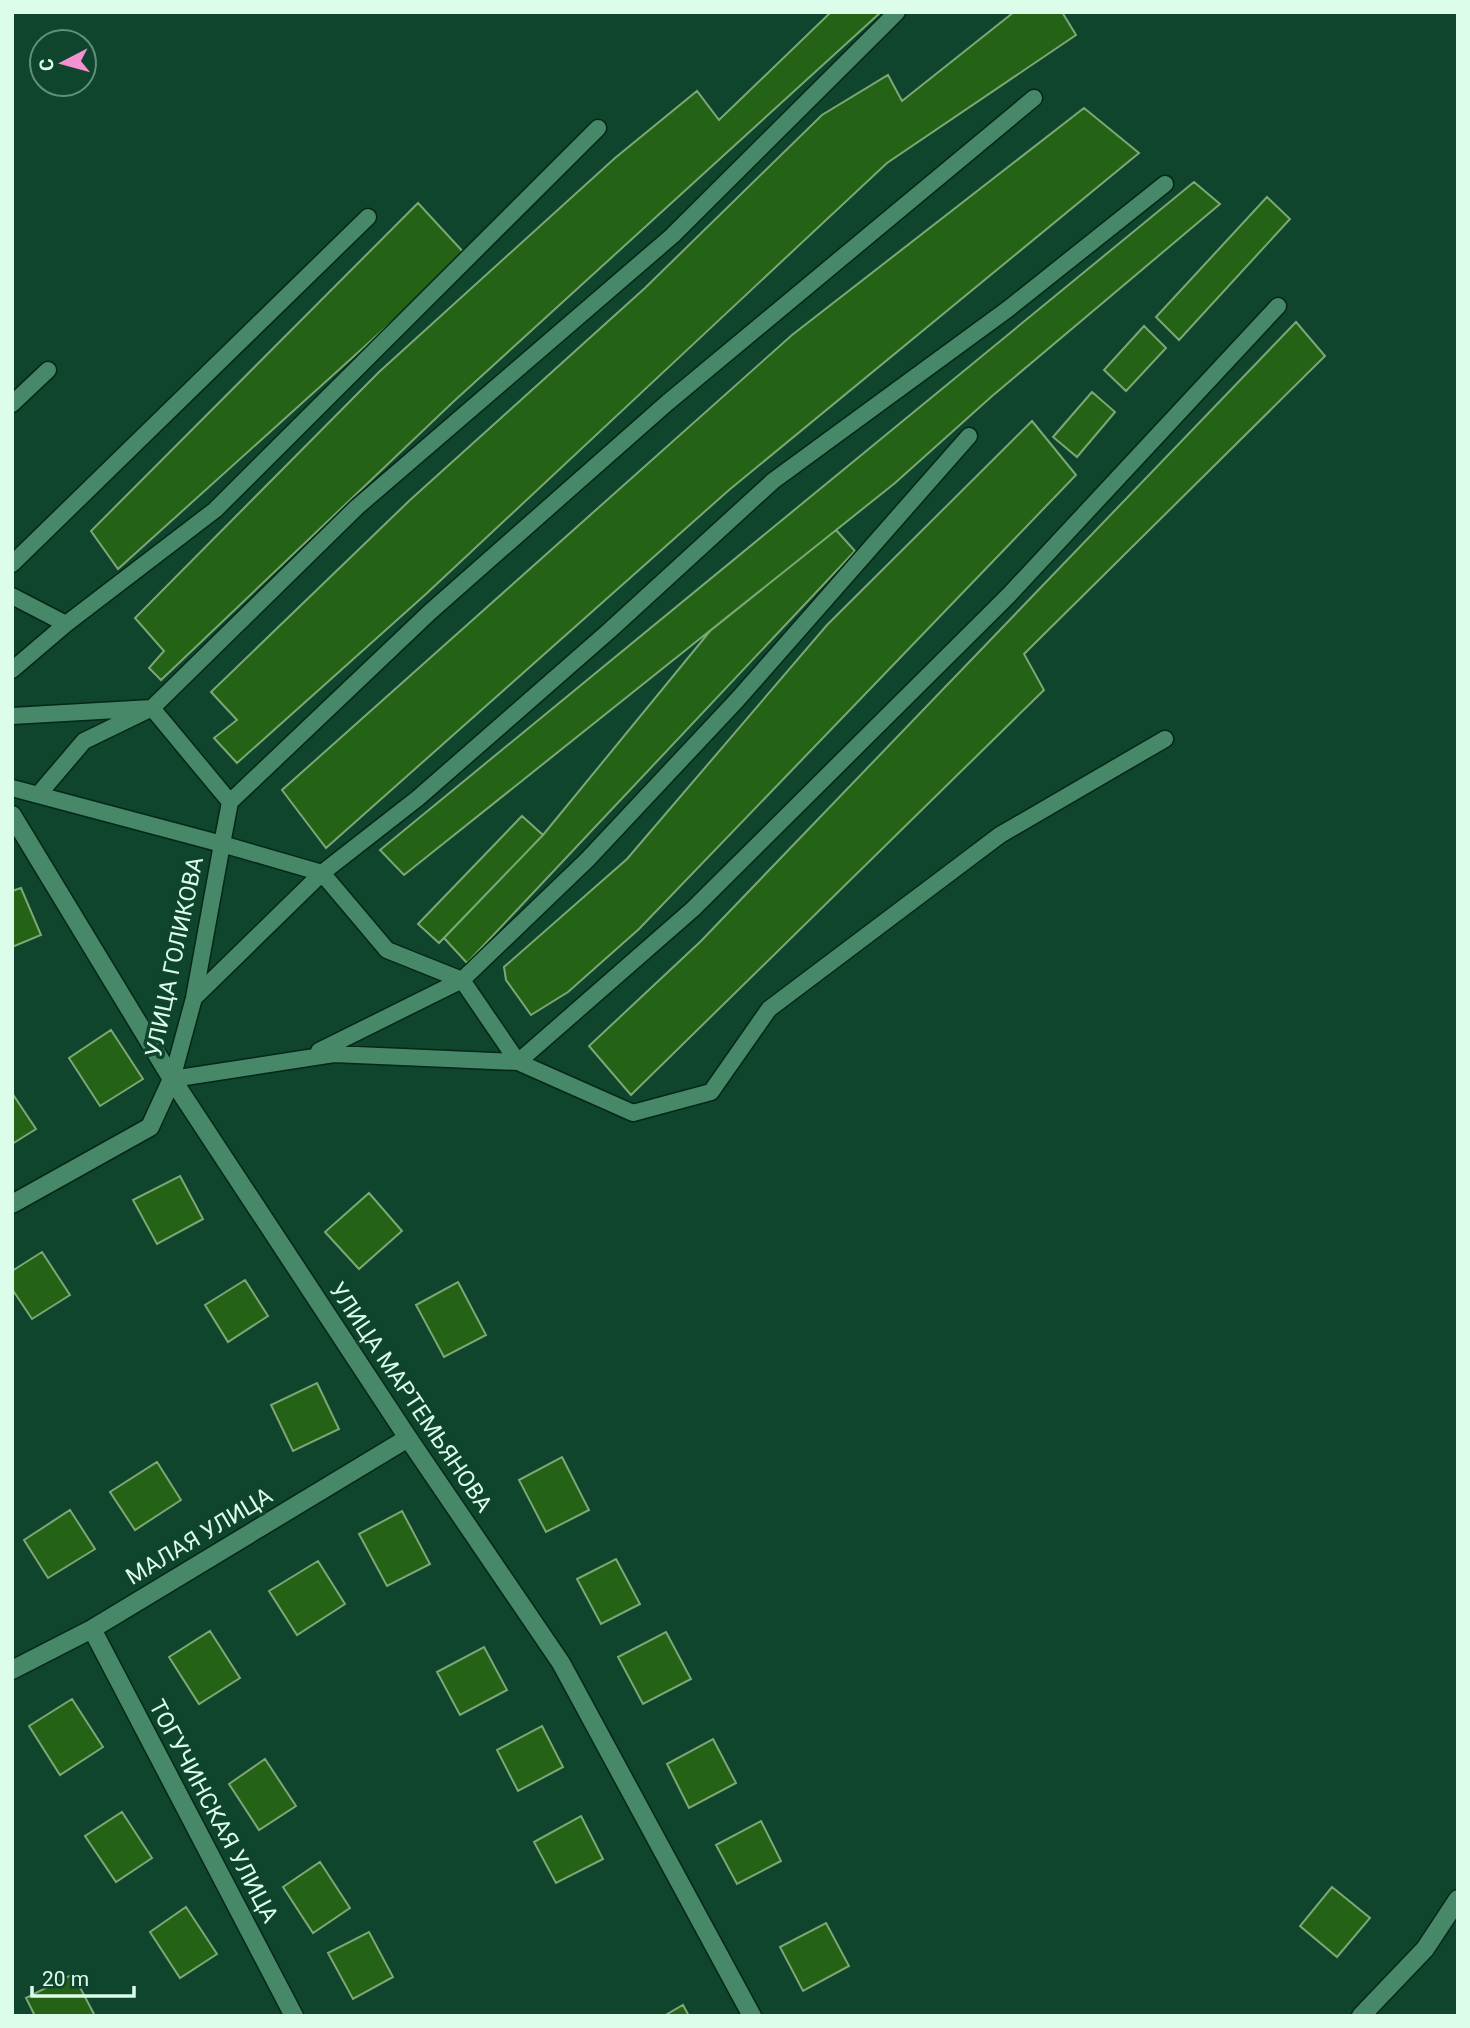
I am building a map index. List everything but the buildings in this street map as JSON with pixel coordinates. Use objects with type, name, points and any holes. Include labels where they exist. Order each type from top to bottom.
[{"type":"street","name":"УЛИЦА МАРТЕМЬЯНОВА","points":[[12,815],[173,1079],[408,1438],[561,1663],[752,2016]]},
{"type":"street","name":"УЛИЦА ГОЛИКОВА","points":[[12,1204],[150,1127],[173,1079]]},
{"type":"street","name":"МАЛАЯ УЛИЦА","points":[[12,1670],[92,1629],[408,1438]]},
{"type":"street","name":"ТОГУЧИНСКАЯ УЛИЦА","points":[[92,1629],[294,2016]]},
{"type":"street","points":[[1361,2016],[1425,1949],[1458,1899]]},
{"type":"lane","points":[[38,795],[84,741],[152,708],[357,507],[672,236],[897,12]]},
{"type":"lane","points":[[152,708],[230,802],[430,612],[667,403],[1034,98]]},
{"type":"lane","points":[[12,670],[66,624],[215,510],[598,128]]},
{"type":"lane","points":[[194,998],[322,873],[418,798],[609,631],[773,481],[1008,309],[1165,184]]},
{"type":"lane","points":[[12,564],[368,217]]},
{"type":"lane","points":[[518,1062],[693,909],[1008,596],[1278,306]]},
{"type":"lane","points":[[12,404],[48,370]]},
{"type":"lane","points":[[304,1058],[462,980],[587,860],[709,730],[969,436]]},
{"type":"lane","points":[[12,596],[66,624]]},
{"type":"lane","points":[[12,716],[152,708]]},
{"type":"lane","points":[[173,1079],[334,1054],[518,1062],[633,1113],[711,1092],[769,1009],[1000,835],[1165,739]]},
{"type":"lane","points":[[12,788],[322,873],[387,950],[462,980],[518,1062]]},
{"type":"lane","name":"УЛИЦА ГОЛИКОВА","points":[[173,1079],[194,998],[230,802]]}]
